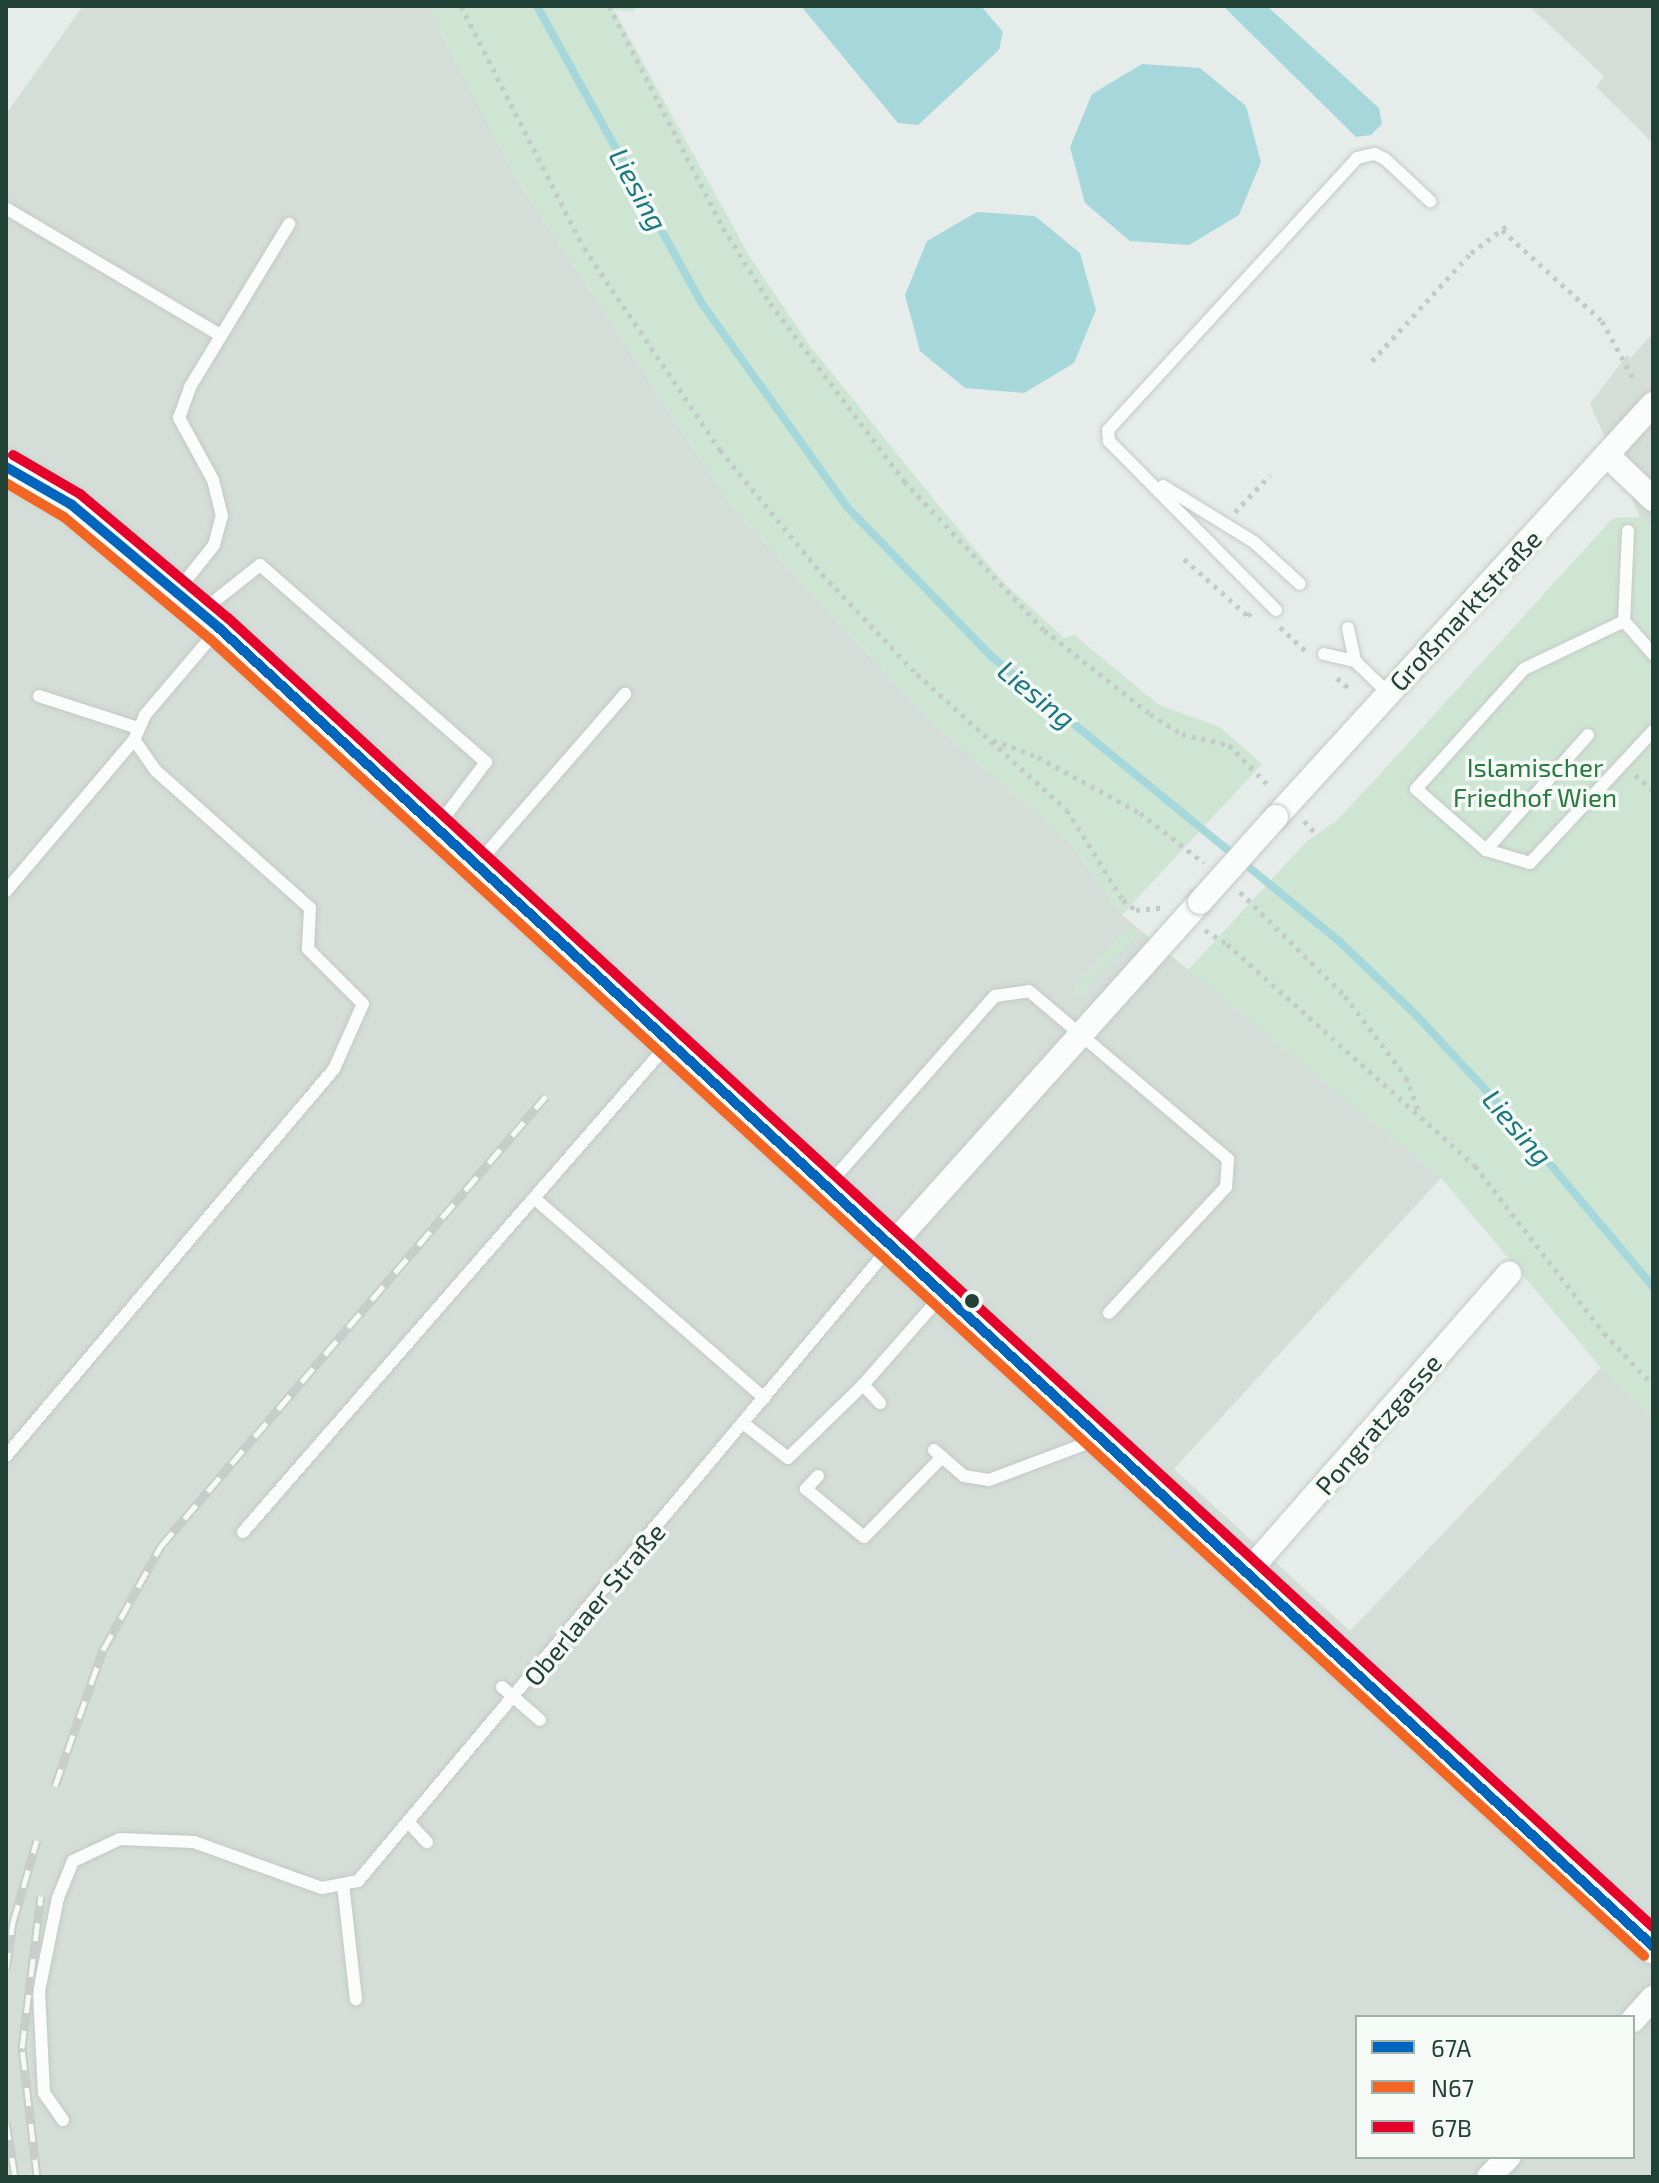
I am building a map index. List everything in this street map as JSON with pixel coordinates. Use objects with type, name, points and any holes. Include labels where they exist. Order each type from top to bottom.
[{"type":"main road","points":[[6,467],[72,505],[199,611],[671,1041],[1653,1946]]},
{"type":"street","name":"Großmarktstraße","points":[[1082,1033],[1653,404]]},
{"type":"street","points":[[1607,455],[1653,499]]},
{"type":"street","points":[[892,1245],[1082,1033]]},
{"type":"street","name":"Pongratzgasse","points":[[1247,1573],[1509,1274]]},
{"type":"street","points":[[1635,2018],[1653,1998]]},
{"type":"street","points":[[1489,2177],[1506,2159]]},
{"type":"lane","points":[[1276,610],[1150,478],[1109,441],[1111,424],[1357,158],[1366,154],[1385,159],[1430,201]]},
{"type":"lane","points":[[7,209],[220,335]]},
{"type":"lane","points":[[6,891],[136,734],[199,611],[222,516],[213,480],[179,418],[190,387],[289,224]]},
{"type":"lane","points":[[1150,478],[1254,542],[1300,584]]},
{"type":"lane","points":[[1628,531],[1624,621],[1653,654]]},
{"type":"lane","points":[[199,611],[260,565],[486,762],[437,827]]},
{"type":"lane","points":[[1624,621],[1524,669],[1416,789],[1486,850],[1530,863],[1653,731]]},
{"type":"lane","points":[[1348,628],[1355,661]]},
{"type":"lane","points":[[1324,654],[1355,661],[1388,693]]},
{"type":"lane","points":[[477,864],[625,694]]},
{"type":"lane","points":[[6,1456],[334,1069],[363,1004],[308,949],[310,908],[156,771],[136,734],[39,696]]},
{"type":"lane","points":[[1486,850],[1588,735]]},
{"type":"lane","points":[[827,1186],[995,996],[1029,991],[1228,1159],[1231,1172],[1226,1187],[1109,1313]]},
{"type":"lane","points":[[243,1532],[671,1041]]},
{"type":"lane","points":[[534,1198],[764,1398]]},
{"type":"lane","name":"Oberlaaer Straße","points":[[343,1884],[358,1881],[410,1824],[892,1245]]},
{"type":"lane","points":[[743,1423],[788,1458],[863,1385],[944,1293]]},
{"type":"lane","points":[[863,1385],[880,1403]]},
{"type":"lane","points":[[818,1476],[806,1489],[864,1537],[938,1453],[964,1476],[989,1480],[1101,1438]]},
{"type":"lane","points":[[502,1687],[540,1720]]},
{"type":"lane","points":[[410,1824],[427,1842]]},
{"type":"lane","points":[[63,2120],[44,2093],[39,1991],[58,1898],[73,1861],[120,1839],[194,1842],[259,1869],[322,1888],[343,1884],[356,1999]]},
{"type":"path","points":[[461,6],[584,248],[720,450],[822,574],[917,674],[1067,810],[1129,906]]},
{"type":"path","points":[[609,6],[681,153],[746,266],[904,481],[1044,630],[1150,714],[1182,734],[1229,745],[1282,810]]},
{"type":"path","points":[[1372,361],[1471,253],[1505,228],[1602,321],[1634,380]]},
{"type":"path","points":[[1227,944],[1475,1166],[1604,1333],[1653,1385]]},
{"type":"shaded area","points":[[83,6],[427,6],[519,183],[734,510],[933,724],[1070,843],[1122,915],[1441,1178],[1174,1469],[1350,1631],[1601,1368],[1653,1418],[1653,2177],[6,2177],[6,114]]},
{"type":"shaded area","points":[[1529,6],[1653,6],[1653,143],[1596,87],[1604,76]]},
{"type":"shaded area","points":[[1653,333],[1653,528],[1640,517],[1590,404],[1627,355],[1630,359]]},
{"type":"green space","points":[[427,6],[633,6],[635,11],[614,10],[751,259],[810,346],[945,513],[1002,581],[1064,638],[1074,635],[1159,705],[1220,727],[1262,764],[1122,915],[1070,843],[933,724],[734,510],[519,183]]},
{"type":"green space","name":"Islamischer Friedhof Wien","points":[[1640,517],[1653,528],[1653,1418],[1601,1368],[1441,1178],[1188,970],[1306,842],[1336,821],[1371,784],[1613,518]]},
{"type":"green space","points":[[1129,925],[1138,934],[1080,997],[1072,989]]},
{"type":"water","points":[[801,6],[981,6],[1003,32],[999,50],[918,125],[898,123]]},
{"type":"water","points":[[1223,6],[1267,6],[1379,108],[1382,124],[1371,135],[1356,137]]},
{"type":"water","points":[[1142,64],[1200,68],[1246,106],[1261,162],[1239,215],[1189,245],[1130,241],[1085,203],[1070,147],[1092,94]]},
{"type":"water","points":[[977,212],[1035,216],[1080,253],[1096,310],[1074,363],[1024,393],[965,388],[920,351],[905,295],[927,241]]},
{"type":"waterway","name":"Liesing","points":[[537,6],[703,305],[848,508],[992,657],[1341,943],[1417,1016],[1508,1114],[1653,1287]]},
{"type":"railway","points":[[55,1786],[103,1650],[161,1546],[546,1096]]},
{"type":"railway","points":[[6,1970],[13,1922],[37,1840]]},
{"type":"railway","points":[[37,2177],[22,2048],[41,1896]]},
{"type":"railway","points":[[6,2122],[15,2177]]},
{"type":"transit line","name":"67B","points":[[13,455],[80,494],[228,618],[1653,1927]]},
{"type":"transit line","name":"67A","points":[[6,467],[72,505],[219,628],[1653,1946]]},
{"type":"transit line","name":"N67","points":[[6,483],[64,517],[210,639],[1644,1956]]}]
